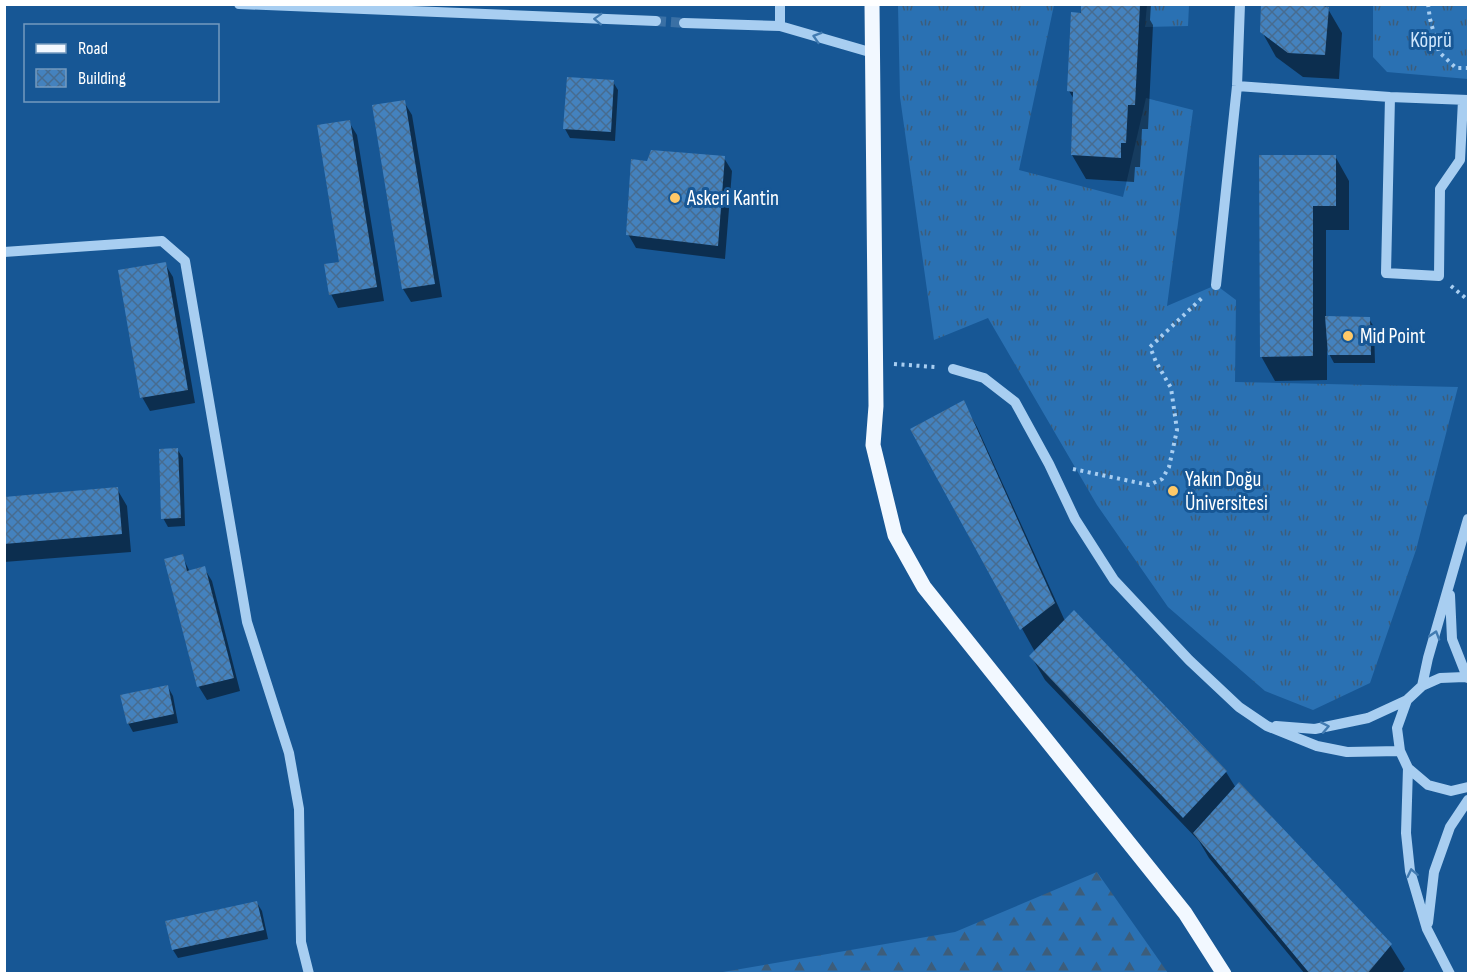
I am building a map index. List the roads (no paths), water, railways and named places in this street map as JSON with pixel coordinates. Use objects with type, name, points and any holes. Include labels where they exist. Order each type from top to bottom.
[{"type":"main road","points":[[872,4],[876,406],[873,445],[895,535],[924,587],[1185,913],[1224,974]]},
{"type":"street","points":[[240,4],[656,21]]},
{"type":"street","points":[[780,4],[780,26]]},
{"type":"street","points":[[1216,285],[1238,86],[1240,4]]},
{"type":"street","points":[[684,22],[780,26],[873,53]]},
{"type":"street","points":[[1238,86],[1466,100],[1460,160],[1440,189],[1439,276],[1386,273],[1390,97]]},
{"type":"street","points":[[4,252],[162,241],[185,261],[247,622],[289,753],[299,809],[301,942],[309,974]]},
{"type":"street","points":[[953,369],[984,378],[1015,402],[1076,519],[1114,580],[1189,660],[1239,707],[1267,726],[1317,746],[1347,752],[1400,751]]},
{"type":"street","points":[[1422,686],[1468,519]]},
{"type":"street","points":[[1267,726],[1315,729],[1368,718],[1407,700],[1422,686],[1440,678],[1468,676],[1452,639],[1450,586]]},
{"type":"street","points":[[1407,700],[1397,728],[1400,751],[1408,768],[1428,784],[1451,791],[1468,788]]},
{"type":"street","points":[[1408,768],[1406,833],[1410,871],[1427,929],[1450,974]]},
{"type":"street","points":[[1427,929],[1434,872],[1450,827],[1468,800]]},
{"type":"tunnel","points":[[656,21],[684,23]]},
{"type":"place","name":"Askeri Kantin","points":[[675,198]]},
{"type":"place","name":"Mid Point","points":[[1348,336]]},
{"type":"place","name":"Yakın Doğu Üniversitesi","points":[[1173,491]]},
{"type":"park label","name":"Köprü","points":[[1431,40]]}]
